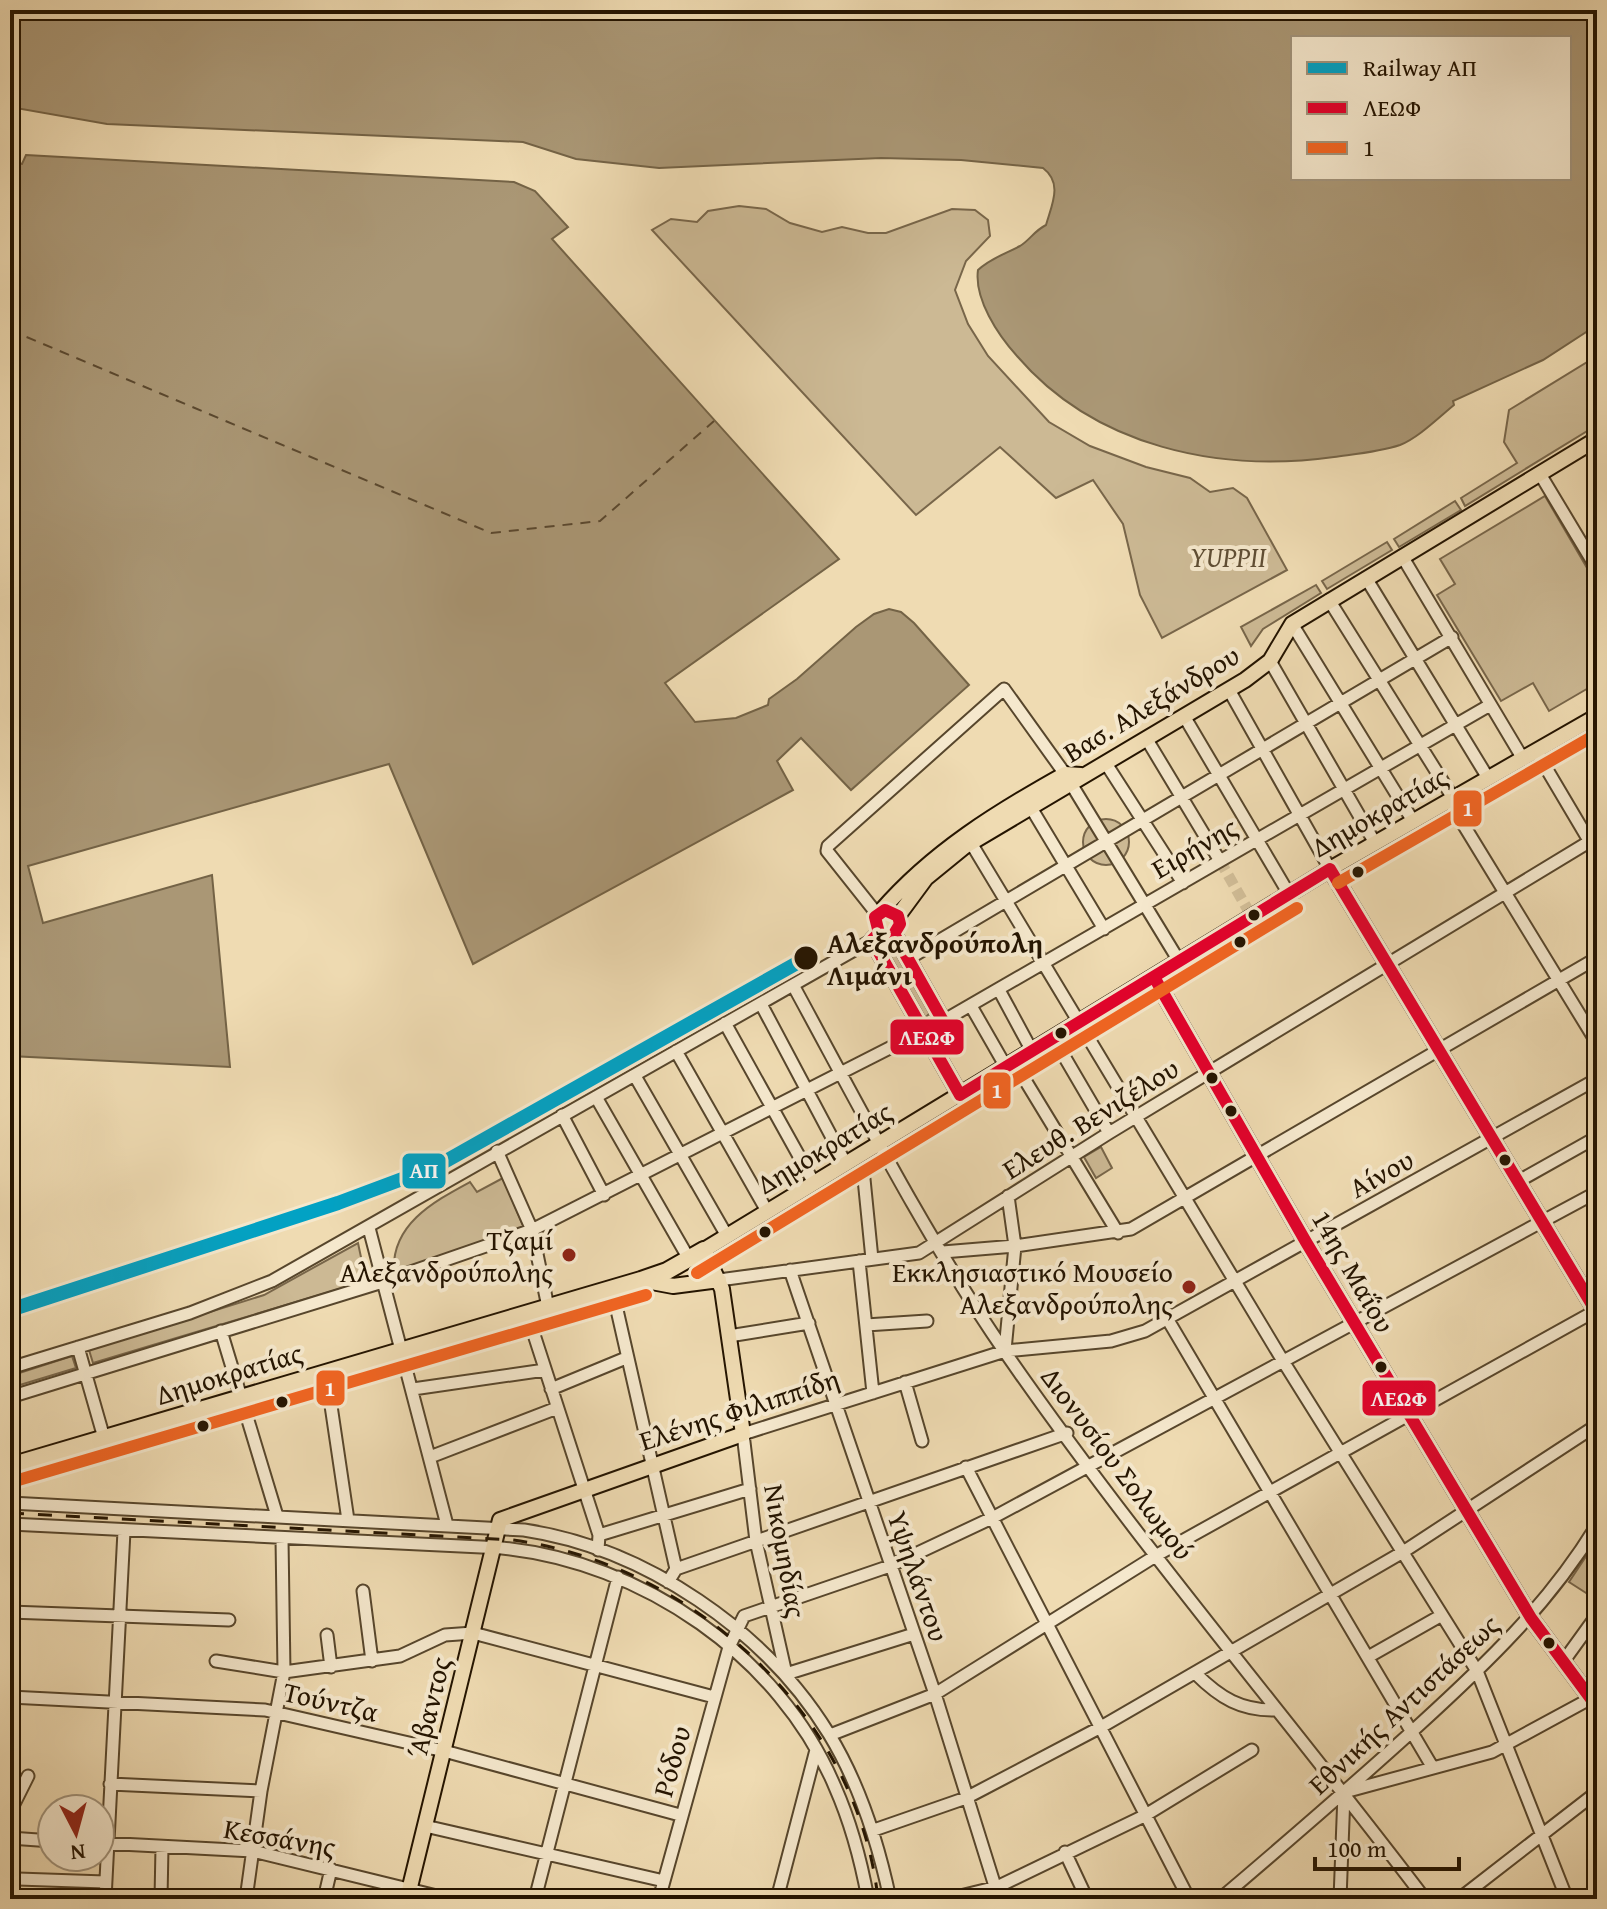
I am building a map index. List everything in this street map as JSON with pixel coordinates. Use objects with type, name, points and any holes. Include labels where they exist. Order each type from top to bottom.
[{"type":"highway","name":"Δημοκρατίας","points":[[10,1466],[641,1280],[704,1250]]},
{"type":"main road","name":"Βασ. Αλεξάνδρου","points":[[879,912],[913,876],[968,838],[1229,690],[1270,661],[1292,624],[1597,439]]},
{"type":"main road","name":"Δημοκρατίας","points":[[704,1250],[1330,869],[1597,716]]},
{"type":"main road","name":"Βασ. Αλεξάνδρου","points":[[898,916],[926,878],[968,838],[1030,806],[1072,777]]},
{"type":"main road","points":[[1330,869],[1385,966],[1597,1311]]},
{"type":"main road","points":[[882,936],[900,924],[898,916],[889,910],[879,912],[874,921],[923,1031],[960,1095]]},
{"type":"main road","points":[[882,936],[908,959],[943,1021]]},
{"type":"main road","name":"14ης Μαΐου","points":[[1154,977],[1353,1323],[1531,1618],[1595,1700]]},
{"type":"main road","name":"Ειρήνης","points":[[923,1031],[943,1021]]},
{"type":"main road","points":[[704,1250],[719,1280],[743,1434]]},
{"type":"main road","points":[[641,1280],[673,1286],[719,1280]]},
{"type":"main road","name":"Ελένης Φιλιππίδη","points":[[498,1528],[508,1515],[743,1434]]},
{"type":"main road","name":"Άβαντος","points":[[408,1894],[498,1528]]},
{"type":"street","points":[[1540,474],[1597,569]]},
{"type":"street","points":[[1402,556],[1490,705],[1593,840],[1597,854]]},
{"type":"street","points":[[1366,578],[1488,778]]},
{"type":"street","points":[[1329,600],[1597,1043]]},
{"type":"street","points":[[1292,624],[1413,821]]},
{"type":"street","points":[[908,959],[1452,637]]},
{"type":"street","points":[[1270,661],[1375,843]]},
{"type":"street","points":[[879,912],[827,847],[1004,689],[1072,777],[1106,842],[1179,961]]},
{"type":"street","points":[[1229,690],[1330,869]]},
{"type":"street","name":"Ειρήνης","points":[[943,1021],[1490,705]]},
{"type":"street","points":[[1184,716],[1289,894]]},
{"type":"street","points":[[1146,738],[1220,861]]},
{"type":"street","points":[[1105,762],[1183,883]]},
{"type":"street","points":[[1030,806],[1104,929]]},
{"type":"street","points":[[968,838],[1283,1361],[1477,1671],[1567,1899]]},
{"type":"street","name":"Ελευθ. Βενιζέλου","points":[[940,1247],[1008,1196],[1072,1155],[1593,840]]},
{"type":"street","points":[[10,1368],[241,1294],[369,1228],[497,1151],[882,936]]},
{"type":"street","points":[[719,1280],[919,1253],[940,1247],[1015,1246],[1118,1233],[1185,1199],[1597,958]]},
{"type":"street","name":"Διονυσίου Σολωμού","points":[[793,985],[940,1247],[1005,1351],[1229,1653],[1344,1793],[1425,1899]]},
{"type":"street","points":[[999,990],[1032,1051]]},
{"type":"street","points":[[761,1004],[846,1164]]},
{"type":"street","points":[[971,1006],[1072,1155],[1118,1233]]},
{"type":"street","points":[[725,1023],[814,1183]]},
{"type":"street","points":[[10,1397],[383,1282],[532,1230],[923,1031]]},
{"type":"street","points":[[1054,1039],[1109,1133]]},
{"type":"street","points":[[676,1051],[767,1211]]},
{"type":"street","points":[[635,1076],[727,1236]]},
{"type":"street","name":"Αίνου","points":[[1005,1351],[1122,1339],[1168,1320],[1597,1079]]},
{"type":"street","points":[[596,1097],[689,1259]]},
{"type":"street","points":[[562,1115],[604,1195]]},
{"type":"street","points":[[1517,1182],[1597,1137]]},
{"type":"street","points":[[497,1151],[532,1230],[548,1307]]},
{"type":"street","points":[[864,1179],[866,1325],[873,1393]]},
{"type":"street","points":[[733,1638],[744,1616],[890,1566],[994,1517],[1597,1192]]},
{"type":"street","points":[[1005,1351],[1015,1246],[1008,1196]]},
{"type":"street","points":[[369,1228],[447,1525]]},
{"type":"street","name":"Υψηλάντου","points":[[790,1270],[935,1694],[998,1893]]},
{"type":"street","points":[[612,1288],[676,1569]]},
{"type":"street","points":[[830,1735],[935,1694],[1157,1555],[1408,1412],[1597,1311]]},
{"type":"street","points":[[527,1313],[599,1535],[598,1550]]},
{"type":"street","points":[[1168,1320],[1433,1768]]},
{"type":"street","points":[[866,1325],[927,1321]]},
{"type":"street","points":[[729,1336],[809,1323]]},
{"type":"street","points":[[221,1331],[277,1516]]},
{"type":"street","points":[[78,1347],[104,1438]]},
{"type":"street","name":"Ελένης Φιλιππίδη","points":[[743,1434],[1005,1351]]},
{"type":"street","points":[[551,1389],[626,1358]]},
{"type":"street","points":[[413,1389],[545,1370]]},
{"type":"street","points":[[326,1372],[348,1520]]},
{"type":"street","points":[[905,1382],[922,1441]]},
{"type":"street","points":[[430,1457],[557,1408]]},
{"type":"street","points":[[874,1830],[966,1798],[1101,1727],[1403,1552],[1597,1425]]},
{"type":"street","points":[[668,1582],[676,1569],[1067,1433]]},
{"type":"street","name":"Νικομηδίας","points":[[743,1434],[756,1541],[768,1606],[786,1674]]},
{"type":"street","points":[[966,1467],[1189,1899]]},
{"type":"street","points":[[599,1535],[750,1489]]},
{"type":"street","points":[[10,1503],[447,1525],[541,1533],[598,1550],[668,1582],[733,1638],[816,1750],[835,1786],[857,1846],[868,1899]]},
{"type":"street","points":[[10,1524],[494,1547],[561,1558],[618,1577],[733,1638],[786,1674],[830,1735],[874,1830],[890,1899]]},
{"type":"street","name":"Εθνικής Αντιστάσεως","points":[[1220,1899],[1412,1732],[1531,1618],[1597,1525]]},
{"type":"street","points":[[109,1793],[124,1531]]},
{"type":"street","points":[[246,1899],[261,1791],[284,1672],[282,1539]]},
{"type":"street","points":[[535,1899],[618,1577]]},
{"type":"street","points":[[363,1591],[372,1661]]},
{"type":"street","points":[[10,1612],[229,1620]]},
{"type":"street","points":[[1368,1657],[1442,1615]]},
{"type":"street","points":[[1563,1662],[1597,1615]]},
{"type":"street","points":[[216,1661],[284,1672],[331,1667],[405,1654],[445,1635],[473,1633],[714,1697]]},
{"type":"street","points":[[786,1674],[914,1634]]},
{"type":"street","points":[[327,1635],[331,1667]]},
{"type":"street","name":"Ρόδου","points":[[659,1899],[680,1815],[733,1638]]},
{"type":"street","points":[[1195,1673],[1218,1696],[1251,1711],[1277,1710]]},
{"type":"street","name":"Τούντζα","points":[[10,1697],[275,1712],[444,1751],[680,1815]]},
{"type":"street","points":[[1340,1899],[1344,1793],[1506,1746],[1595,1700]]},
{"type":"street","points":[[777,1899],[816,1750]]},
{"type":"street","points":[[948,1899],[998,1893],[1065,1852],[1144,1816],[1252,1750]]},
{"type":"street","points":[[10,1812],[28,1776]]},
{"type":"street","points":[[110,1784],[261,1791]]},
{"type":"street","points":[[1459,1899],[1597,1792]]},
{"type":"street","points":[[425,1826],[664,1881]]},
{"type":"street","points":[[10,1838],[36,1840]]},
{"type":"street","name":"Κεσσάνης","points":[[116,1844],[253,1851],[331,1869],[408,1894],[449,1899]]},
{"type":"street","points":[[161,1899],[162,1847]]},
{"type":"street","points":[[1065,1852],[1087,1899]]},
{"type":"street","points":[[324,1899],[331,1869]]},
{"type":"street","points":[[105,1873],[105,1899]]},
{"type":"street","points":[[18,1879],[105,1882]]},
{"type":"street","points":[[1588,1899],[1597,1892]]},
{"type":"green space","name":"YUPPII","points":[[739,206],[766,209],[790,223],[822,232],[842,227],[868,233],[886,233],[952,209],[975,210],[988,220],[990,236],[966,261],[955,290],[968,324],[988,356],[1049,422],[1090,446],[1146,467],[1190,478],[1210,492],[1233,488],[1247,498],[1287,570],[1162,638],[1140,595],[1123,524],[1093,480],[1056,498],[1000,447],[916,515],[652,230],[671,219],[697,222],[708,211]]},
{"type":"green space","points":[[1597,356],[1597,425],[1465,506],[1461,498],[1517,463],[1504,442],[1509,410]]},
{"type":"green space","points":[[1545,496],[1597,585],[1597,683],[1549,711],[1533,683],[1501,701],[1437,595],[1455,584],[1440,559]]},
{"type":"green space","points":[[1455,501],[1461,510],[1399,547],[1394,539]]},
{"type":"green space","points":[[1387,542],[1392,550],[1327,589],[1322,581]]},
{"type":"green space","points":[[1316,585],[1321,593],[1263,629],[1251,646],[1241,627]]},
{"type":"green space","points":[[1106,819],[1122,826],[1129,842],[1122,858],[1106,865],[1090,858],[1083,842],[1090,826]]},
{"type":"green space","points":[[891,942],[930,1013],[924,1019],[884,947]]},
{"type":"green space","points":[[1101,1147],[1112,1168],[1096,1178],[1084,1157]]},
{"type":"green space","points":[[503,1178],[524,1228],[394,1274],[399,1242],[417,1217],[470,1182],[477,1192]]},
{"type":"green space","points":[[358,1243],[366,1281],[93,1363],[89,1350],[264,1295]]},
{"type":"green space","points":[[72,1356],[76,1368],[10,1388],[10,1376]]},
{"type":"green space","points":[[1597,1540],[1597,1600],[1569,1582]]},
{"type":"shaded area","points":[[10,10],[1597,10],[1597,325],[1543,360],[1453,401],[1454,405],[1428,427],[1400,445],[1291,461],[1247,461],[1204,456],[1162,447],[1121,432],[1083,412],[1048,387],[1017,356],[989,316],[980,293],[978,270],[1020,246],[1046,225],[1054,187],[1053,180],[1043,168],[961,160],[881,158],[659,168],[576,159],[523,142],[107,124],[10,107]]},
{"type":"shaded area","points":[[26,155],[514,182],[535,191],[568,227],[552,239],[839,559],[665,683],[695,722],[736,718],[768,705],[769,699],[797,679],[856,627],[874,614],[889,609],[901,612],[914,623],[969,685],[851,790],[801,738],[777,761],[793,790],[473,964],[389,764],[28,866],[43,923],[212,875],[230,1067],[10,1056],[10,439],[14,429],[10,427],[10,162],[22,164]]},
{"type":"ferry route","points":[[10,330],[491,533],[600,521],[714,421]]},
{"type":"tunnel","points":[[1220,861],[1252,917]]},
{"type":"railway","points":[[806,958],[835,942]]},
{"type":"railway","points":[[10,1303],[192,1243],[256,1229]]},
{"type":"railway","points":[[10,1513],[513,1540],[579,1555],[643,1580],[702,1616],[755,1660],[801,1711],[838,1769],[864,1832],[878,1899]]},
{"type":"rail line","name":"ΑΠ","points":[[10,1310],[338,1203],[437,1166],[806,958]]},
{"type":"transit line","name":"1","points":[[1338,883],[1597,734]]},
{"type":"transit line","name":"ΛΕΩΦ","points":[[960,1095],[1330,869],[1597,1313]]},
{"type":"transit line","name":"1","points":[[697,1273],[1297,908]]},
{"type":"transit line","name":"ΛΕΩΦ","points":[[923,1031],[943,1021],[894,934],[900,924],[898,916],[885,910],[875,917],[879,933],[872,940],[960,1095]]},
{"type":"transit line","name":"ΛΕΩΦ","points":[[1154,977],[1306,1242],[1531,1618],[1597,1707]]},
{"type":"transit line","name":"1","points":[[15,1481],[646,1295]]},
{"type":"place","name":"Αλεξανδρούπολη Λιμάνι","points":[[806,958]]},
{"type":"place","name":"Tζαμί Αλεξανδρούπολης","points":[[569,1255]]},
{"type":"place","name":"Εκκλησιαστικό Μουσείο Αλεξανδρούπολης","points":[[1189,1287]]}]
